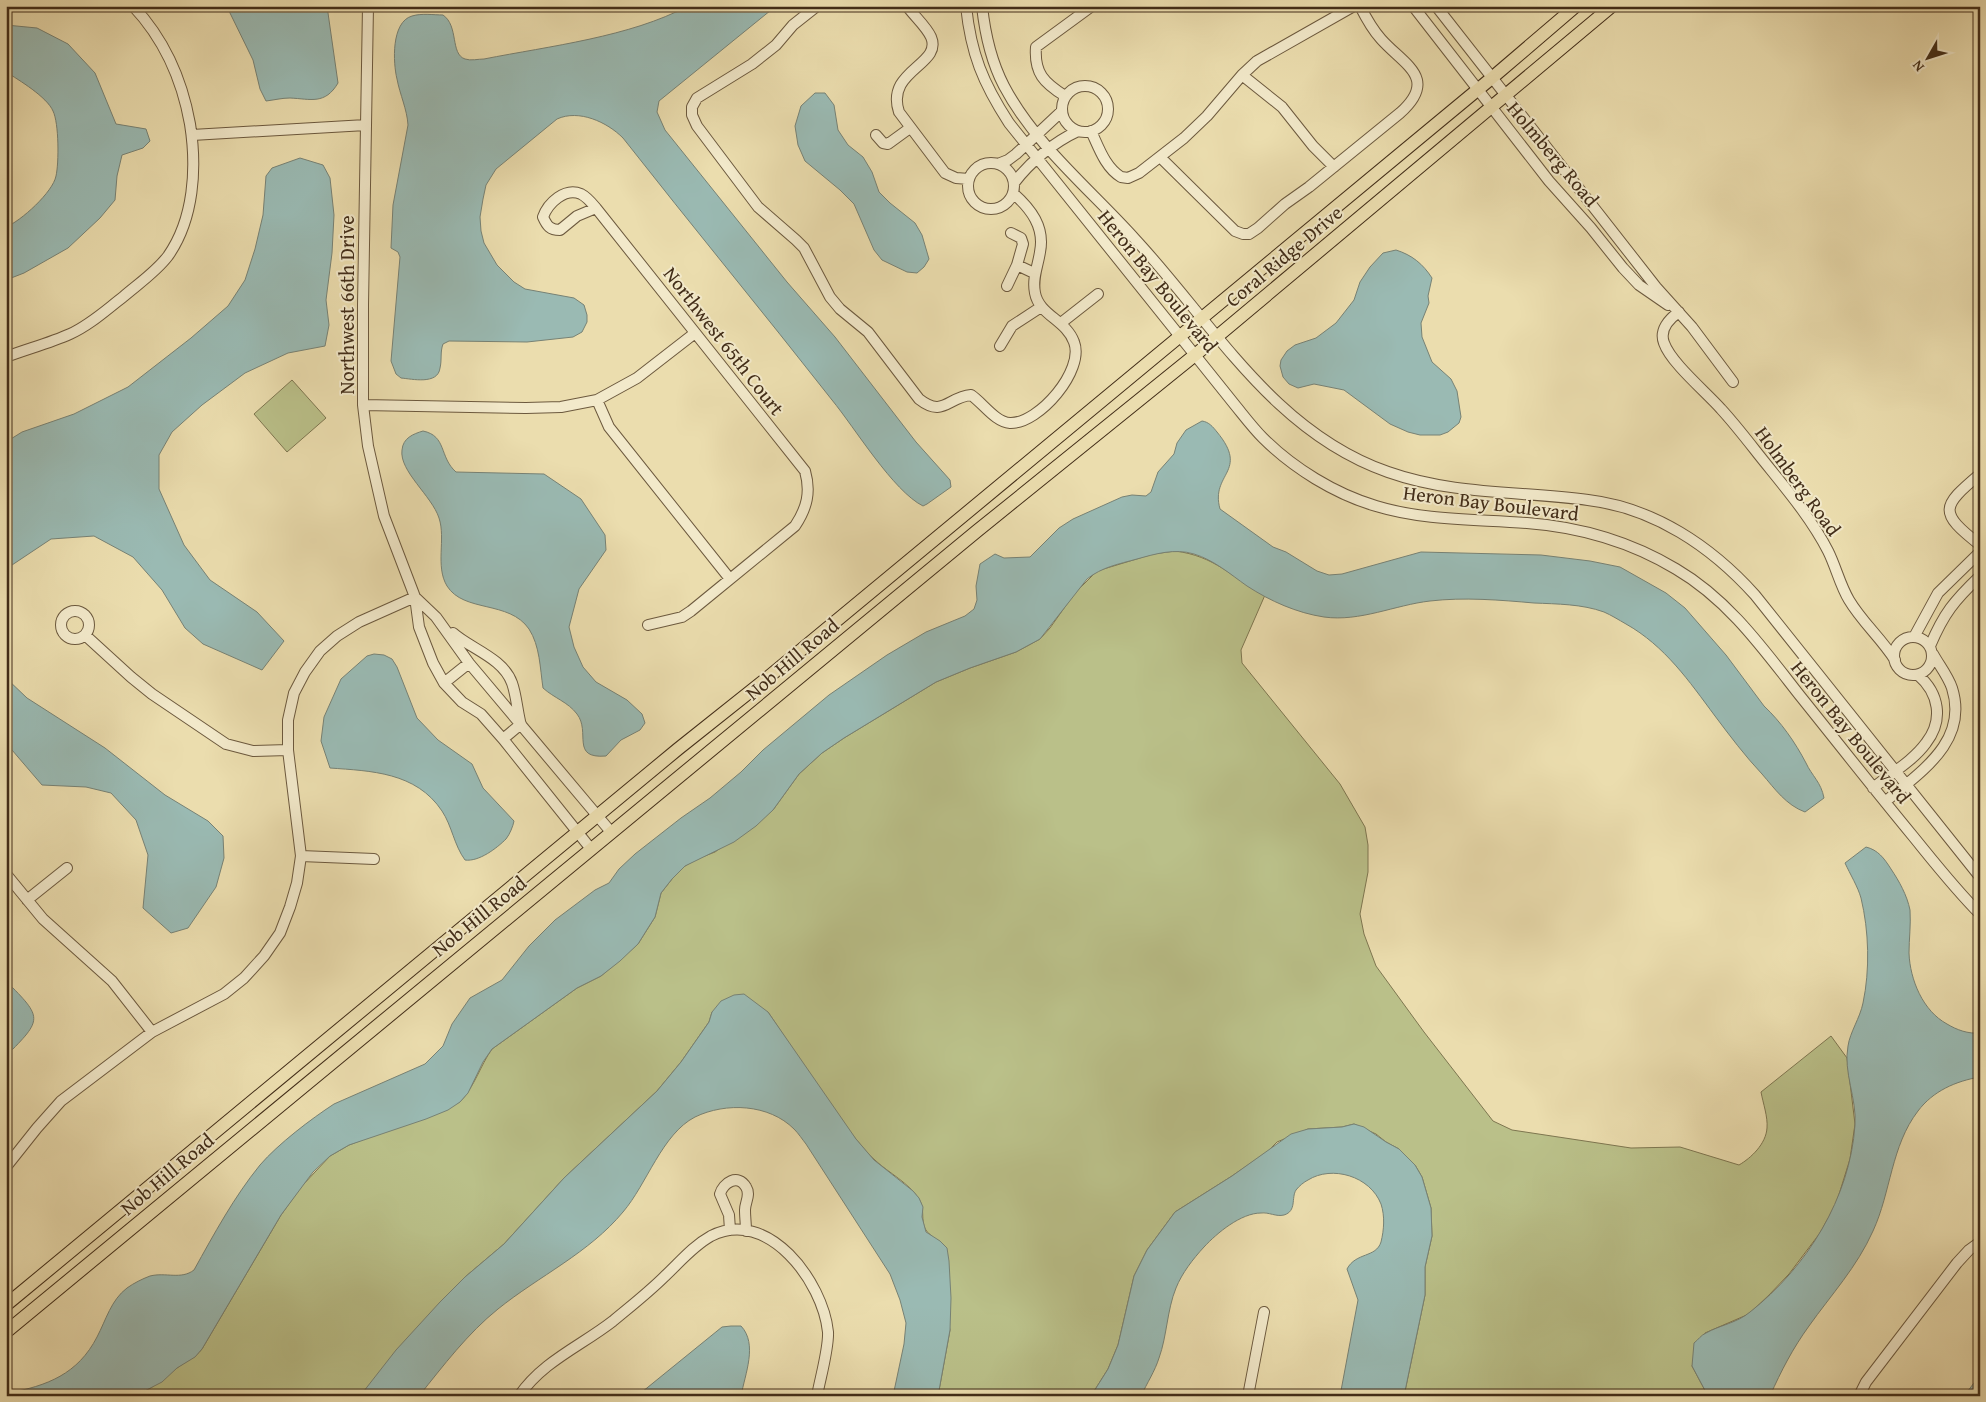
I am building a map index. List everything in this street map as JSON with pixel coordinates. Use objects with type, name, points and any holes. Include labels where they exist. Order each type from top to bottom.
[{"type":"main road","name":"Coral Ridge Drive","points":[[963,515],[1493,77],[1576,6]]},
{"type":"main road","name":"Coral Ridge Drive","points":[[977,531],[1216,337],[1612,6]]},
{"type":"main road","name":"Nob Hill Road","points":[[6,1305],[963,515]]},
{"type":"main road","name":"Nob Hill Road","points":[[6,1332],[977,531]]},
{"type":"street","points":[[6,358],[71,333],[94,320],[155,270],[168,256],[180,236],[188,213],[193,186],[192,135],[185,96],[172,62],[157,36],[133,6]]},
{"type":"street","name":"Northwest 66th Drive","points":[[368,6],[362,305],[364,405],[368,446],[382,509],[415,597],[419,627],[433,663],[444,683],[462,702],[480,714],[503,739],[592,848]]},
{"type":"street","points":[[817,6],[793,25],[776,45],[752,64],[697,98],[692,107],[692,115],[696,126],[745,192],[768,218],[796,240],[812,262],[830,297],[846,314],[868,332],[919,399],[927,405],[934,408],[946,406],[963,396],[971,395],[1000,420],[1011,423],[1022,421],[1037,412],[1053,399],[1065,385],[1076,355],[1075,343],[1069,331],[1041,307],[1035,295],[1034,272],[1042,237],[1038,223],[1014,188],[1010,172],[998,164],[991,163],[977,168],[969,179],[969,194],[978,205],[984,208],[999,208],[1010,200],[1014,188],[1037,160],[1050,149],[1066,136],[1078,131],[1092,131],[1104,122],[1107,114],[1106,98],[1094,88],[1086,86],[1071,90],[1065,96],[1062,103],[1062,111],[1067,124],[1078,131]]},
{"type":"street","points":[[907,6],[930,36],[933,44],[931,53],[902,82],[896,91],[895,102],[899,112],[910,128],[945,173],[956,178],[969,179]]},
{"type":"street","name":"Heron Bay Boulevard","points":[[966,6],[969,32],[977,65],[990,95],[1009,123],[1194,355],[1263,438],[1301,469],[1339,491],[1376,506],[1427,517],[1529,523],[1569,528],[1610,538],[1676,569],[1724,605],[1749,631],[1873,788],[1961,895],[1980,914]]},
{"type":"street","name":"Heron Bay Boulevard","points":[[982,6],[984,27],[992,56],[1003,85],[1019,111],[1050,149],[1138,242],[1216,337],[1258,384],[1287,412],[1323,438],[1356,458],[1387,472],[1430,484],[1463,490],[1590,500],[1619,506],[1656,519],[1685,535],[1710,552],[1735,573],[1755,596],[1895,770],[1918,802],[1980,877]]},
{"type":"street","points":[[1065,96],[1054,89],[1040,73],[1035,59],[1036,47],[1092,6]]},
{"type":"street","points":[[1092,131],[1103,158],[1115,174],[1121,178],[1128,178],[1160,157],[1207,116],[1257,61],[1354,6]]},
{"type":"street","points":[[1160,157],[1222,221],[1235,231],[1249,234],[1258,228],[1285,204],[1334,167],[1410,104],[1414,96],[1416,78],[1412,68],[1380,38],[1360,6]]},
{"type":"street","name":"Holmberg Road","points":[[1413,6],[1549,182],[1591,228],[1630,277],[1679,312]]},
{"type":"street","name":"Holmberg Road","points":[[1436,6],[1656,287],[1679,312]]},
{"type":"street","points":[[1242,76],[1282,107],[1313,146],[1334,167]]},
{"type":"street","points":[[998,164],[1008,160],[1062,111]]},
{"type":"street","points":[[192,135],[366,125]]},
{"type":"street","points":[[876,135],[884,143],[888,144],[910,128]]},
{"type":"street","name":"Northwest 65th Court","points":[[596,208],[577,216],[560,230],[553,230],[547,225],[543,217],[546,209],[558,197],[568,193],[578,193],[586,197],[596,208],[805,471],[809,491],[802,515],[795,526],[730,579]]},
{"type":"street","points":[[1007,286],[1017,265],[1023,244],[1021,238],[1011,234]]},
{"type":"street","points":[[1017,265],[1034,272]]},
{"type":"street","points":[[1061,323],[1098,294]]},
{"type":"street","points":[[1000,346],[1012,326],[1041,307]]},
{"type":"street","points":[[1679,312],[1733,382]]},
{"type":"street","name":"Holmberg Road","points":[[1679,312],[1670,318],[1663,330],[1667,349],[1676,362],[1723,411],[1805,514],[1828,552],[1849,600],[1860,618],[1875,632],[1894,660]]},
{"type":"street","points":[[364,405],[526,408],[560,407],[597,400],[637,378],[695,333]]},
{"type":"street","points":[[597,400],[609,427],[730,579],[691,611],[682,616],[648,625]]},
{"type":"street","points":[[1980,474],[1954,496],[1950,506],[1950,515],[1954,523],[1980,545]]},
{"type":"street","points":[[1873,788],[1926,743],[1933,730],[1936,717],[1937,705],[1934,692],[1918,675],[1906,674],[1901,670],[1894,660],[1895,648],[1903,640],[1914,636],[1938,593],[1980,552]]},
{"type":"street","points":[[1918,675],[1930,665],[1931,650],[1941,621],[1951,605],[1980,576]]},
{"type":"street","points":[[1953,578],[1966,590]]},
{"type":"street","points":[[6,1168],[61,1101],[152,1032],[224,994],[244,978],[264,956],[280,933],[290,907],[297,883],[301,856],[288,750],[288,720],[294,693],[305,672],[320,651],[337,636],[360,622],[415,597]]},
{"type":"street","name":"Northwest 66th Drive","points":[[415,597],[461,640],[488,657],[504,670],[512,682],[521,724]]},
{"type":"street","name":"Northwest 66th Drive","points":[[436,616],[469,663],[611,832]]},
{"type":"street","name":"Holmberg Road","points":[[1875,632],[1886,638],[1903,640]]},
{"type":"street","points":[[85,635],[152,694],[226,744],[253,752],[288,750]]},
{"type":"street","points":[[1885,802],[1939,755],[1947,742],[1954,724],[1955,702],[1952,687],[1926,641],[1914,636]]},
{"type":"street","points":[[444,683],[469,663]]},
{"type":"street","points":[[503,739],[521,724]]},
{"type":"street","points":[[301,856],[374,859]]},
{"type":"street","points":[[27,900],[67,868]]},
{"type":"street","points":[[6,874],[44,919],[112,981],[152,1032]]},
{"type":"street","points":[[519,1396],[529,1382],[546,1366],[602,1330],[635,1303],[694,1247],[712,1236],[738,1230],[754,1232],[774,1241],[788,1252],[816,1293],[825,1312],[828,1334],[817,1396]]},
{"type":"street","points":[[1859,1396],[1866,1382],[1957,1263],[1968,1250],[1980,1242]]},
{"type":"street","points":[[1248,1396],[1264,1312]]},
{"type":"green space","points":[[292,380],[326,418],[287,452],[254,414]]},
{"type":"green space","points":[[1175,551],[1201,557],[1212,562],[1265,595],[1241,650],[1242,663],[1340,784],[1365,827],[1368,845],[1368,872],[1360,914],[1364,934],[1376,966],[1493,1121],[1512,1130],[1631,1148],[1680,1147],[1739,1165],[1757,1150],[1766,1134],[1767,1119],[1761,1092],[1831,1036],[1847,1058],[1855,1124],[1850,1159],[1836,1204],[1820,1233],[1789,1274],[1769,1295],[1749,1314],[1705,1333],[1692,1366],[1708,1396],[1404,1396],[1425,1295],[1425,1267],[1432,1236],[1431,1208],[1422,1177],[1415,1165],[1399,1149],[1376,1134],[1354,1124],[1342,1127],[1308,1129],[1277,1142],[1267,1152],[1175,1212],[1147,1250],[1134,1276],[1118,1345],[1108,1369],[1091,1396],[938,1396],[950,1330],[932,1236],[927,1232],[923,1223],[919,1199],[904,1183],[872,1157],[847,1129],[768,1012],[712,1012],[709,1022],[681,1062],[657,1091],[564,1178],[504,1244],[465,1277],[360,1396],[149,1396],[145,1391],[202,1349],[281,1215],[301,1187],[330,1156],[349,1145],[460,1102],[470,1089],[492,1049],[577,988],[601,976],[638,944],[655,917],[661,893],[672,879],[685,866],[715,852],[773,810],[799,774],[822,753],[936,682],[1016,652],[1040,639],[1074,594],[1097,571],[1153,554]]},
{"type":"water","points":[[228,6],[327,6],[338,83],[333,90],[323,98],[317,99],[287,98],[266,101],[260,89],[253,60]]},
{"type":"water","points":[[688,6],[776,6],[659,101],[657,112],[665,130],[787,282],[835,337],[916,442],[950,480],[951,487],[923,506],[899,487],[887,473],[832,400],[623,138],[601,122],[583,116],[565,116],[557,119],[496,169],[486,185],[480,217],[484,243],[497,265],[514,282],[525,289],[574,298],[584,305],[587,322],[582,332],[573,337],[527,342],[449,341],[443,344],[440,368],[435,377],[418,380],[401,378],[396,374],[391,361],[400,257],[398,252],[391,248],[393,205],[408,125],[398,85],[394,54],[400,26],[412,16],[443,15],[451,26],[457,52],[465,59],[472,60],[562,45],[615,33],[641,26]]},
{"type":"water","points":[[6,25],[37,28],[68,44],[95,73],[116,124],[146,129],[150,141],[143,148],[122,155],[117,176],[115,200],[100,218],[68,248],[24,273],[6,280],[6,227],[28,212],[43,198],[54,183],[58,153],[55,117],[50,106],[32,89],[6,72]]},
{"type":"water","points":[[815,93],[825,93],[834,105],[838,130],[848,145],[863,157],[872,172],[879,192],[915,223],[922,235],[929,259],[917,273],[907,272],[882,260],[874,250],[854,204],[805,161],[798,145],[795,126],[801,106]]},
{"type":"water","points":[[300,158],[323,165],[330,178],[334,215],[332,253],[326,300],[329,325],[325,346],[288,353],[245,373],[202,405],[172,432],[159,455],[159,489],[184,545],[210,580],[257,612],[284,641],[262,670],[203,644],[185,628],[162,590],[133,557],[94,536],[51,539],[6,569],[6,442],[22,432],[74,414],[128,387],[191,338],[228,306],[245,280],[255,249],[263,215],[266,176],[272,168]]},
{"type":"water","points":[[1396,250],[1417,261],[1432,278],[1428,296],[1429,303],[1421,323],[1422,337],[1432,362],[1451,379],[1457,391],[1461,417],[1459,423],[1448,432],[1440,435],[1420,435],[1390,424],[1344,390],[1314,384],[1298,388],[1289,384],[1283,377],[1280,366],[1281,360],[1287,351],[1295,345],[1316,338],[1336,323],[1354,300],[1360,282],[1370,267],[1383,253]]},
{"type":"water","points":[[1202,421],[1209,424],[1217,432],[1226,445],[1230,456],[1230,464],[1220,487],[1218,497],[1220,509],[1273,547],[1286,552],[1317,571],[1329,575],[1342,574],[1421,552],[1541,555],[1620,567],[1666,593],[1685,608],[1726,655],[1764,706],[1782,726],[1819,783],[1824,798],[1805,812],[1786,801],[1744,753],[1675,665],[1640,633],[1604,612],[1587,607],[1569,605],[1456,599],[1417,603],[1351,617],[1324,617],[1304,613],[1265,597],[1215,564],[1187,552],[1158,554],[1111,566],[1087,579],[1040,639],[1016,652],[936,682],[822,753],[799,774],[773,810],[756,826],[734,842],[685,866],[672,879],[661,893],[655,917],[638,944],[620,961],[601,976],[577,988],[492,1049],[483,1062],[468,1093],[460,1102],[448,1110],[426,1119],[349,1145],[330,1156],[313,1172],[281,1215],[202,1349],[195,1357],[177,1368],[162,1382],[135,1396],[6,1396],[8,1393],[48,1382],[71,1369],[89,1350],[113,1304],[121,1293],[130,1286],[150,1276],[184,1275],[194,1270],[242,1190],[260,1165],[285,1140],[334,1104],[425,1064],[443,1046],[452,1024],[470,998],[502,980],[529,946],[555,920],[595,890],[609,883],[619,869],[635,854],[710,798],[741,772],[763,750],[829,695],[887,655],[926,632],[965,616],[974,609],[977,600],[976,586],[980,564],[995,554],[1004,558],[1030,557],[1059,528],[1073,519],[1122,497],[1132,495],[1146,496],[1151,492],[1158,472],[1174,454],[1177,443],[1186,430]]},
{"type":"water","points":[[423,431],[436,437],[447,460],[456,472],[544,474],[581,499],[605,535],[606,550],[579,589],[569,627],[574,647],[583,667],[596,682],[627,700],[642,714],[645,723],[640,730],[621,740],[606,756],[595,756],[588,753],[583,743],[581,721],[577,714],[543,688],[537,650],[529,629],[510,614],[464,600],[447,586],[442,570],[442,535],[439,518],[402,458],[404,442],[412,435]]},
{"type":"water","points":[[374,654],[384,655],[392,659],[417,718],[438,740],[472,764],[483,788],[514,821],[506,839],[487,854],[476,859],[465,860],[442,811],[419,788],[392,776],[361,770],[330,768],[321,741],[324,717],[341,679],[367,656]]},
{"type":"water","points":[[6,678],[27,698],[105,748],[165,795],[208,821],[223,836],[224,858],[216,887],[188,928],[171,933],[143,908],[148,855],[136,820],[111,793],[86,787],[42,785],[6,743]]},
{"type":"water","points":[[1866,847],[1877,852],[1886,861],[1900,883],[1907,899],[1910,910],[1910,963],[1919,994],[1931,1011],[1951,1026],[1967,1032],[1980,1033],[1980,1077],[1962,1081],[1946,1088],[1931,1098],[1918,1111],[1902,1139],[1879,1216],[1867,1244],[1852,1269],[1798,1343],[1770,1396],[1708,1396],[1692,1366],[1694,1343],[1704,1334],[1745,1316],[1771,1294],[1790,1274],[1822,1229],[1835,1204],[1844,1179],[1855,1125],[1847,1056],[1849,1041],[1863,1003],[1867,977],[1868,950],[1861,898],[1845,863]]},
{"type":"water","points":[[6,981],[27,1003],[34,1019],[27,1034],[6,1056]]},
{"type":"water","points":[[744,994],[768,1012],[856,1139],[874,1160],[919,1198],[923,1207],[922,1217],[926,1232],[947,1248],[951,1298],[950,1330],[938,1396],[893,1396],[904,1344],[906,1323],[900,1300],[890,1274],[806,1144],[794,1129],[772,1114],[747,1108],[733,1108],[707,1112],[683,1125],[664,1147],[632,1201],[610,1227],[579,1252],[487,1318],[456,1350],[419,1396],[360,1396],[396,1350],[440,1302],[465,1277],[504,1244],[564,1178],[657,1091],[681,1062],[721,1001],[734,995]]},
{"type":"water","points":[[1354,1124],[1364,1127],[1399,1149],[1415,1165],[1422,1177],[1431,1208],[1432,1236],[1425,1267],[1425,1295],[1404,1396],[1340,1396],[1358,1300],[1347,1269],[1355,1260],[1375,1251],[1378,1247],[1381,1242],[1384,1218],[1381,1204],[1376,1194],[1368,1186],[1349,1176],[1328,1173],[1306,1181],[1296,1190],[1291,1211],[1288,1213],[1275,1215],[1261,1213],[1245,1216],[1222,1230],[1196,1256],[1178,1282],[1159,1358],[1141,1396],[1091,1396],[1108,1369],[1118,1345],[1134,1276],[1147,1250],[1175,1212],[1232,1176],[1291,1134],[1308,1129],[1342,1127]]},
{"type":"water","points":[[741,1326],[749,1341],[749,1360],[741,1396],[637,1396],[722,1327]]},
{"type":"water","points":[[1980,1375],[1980,1396],[1964,1396]]}]
